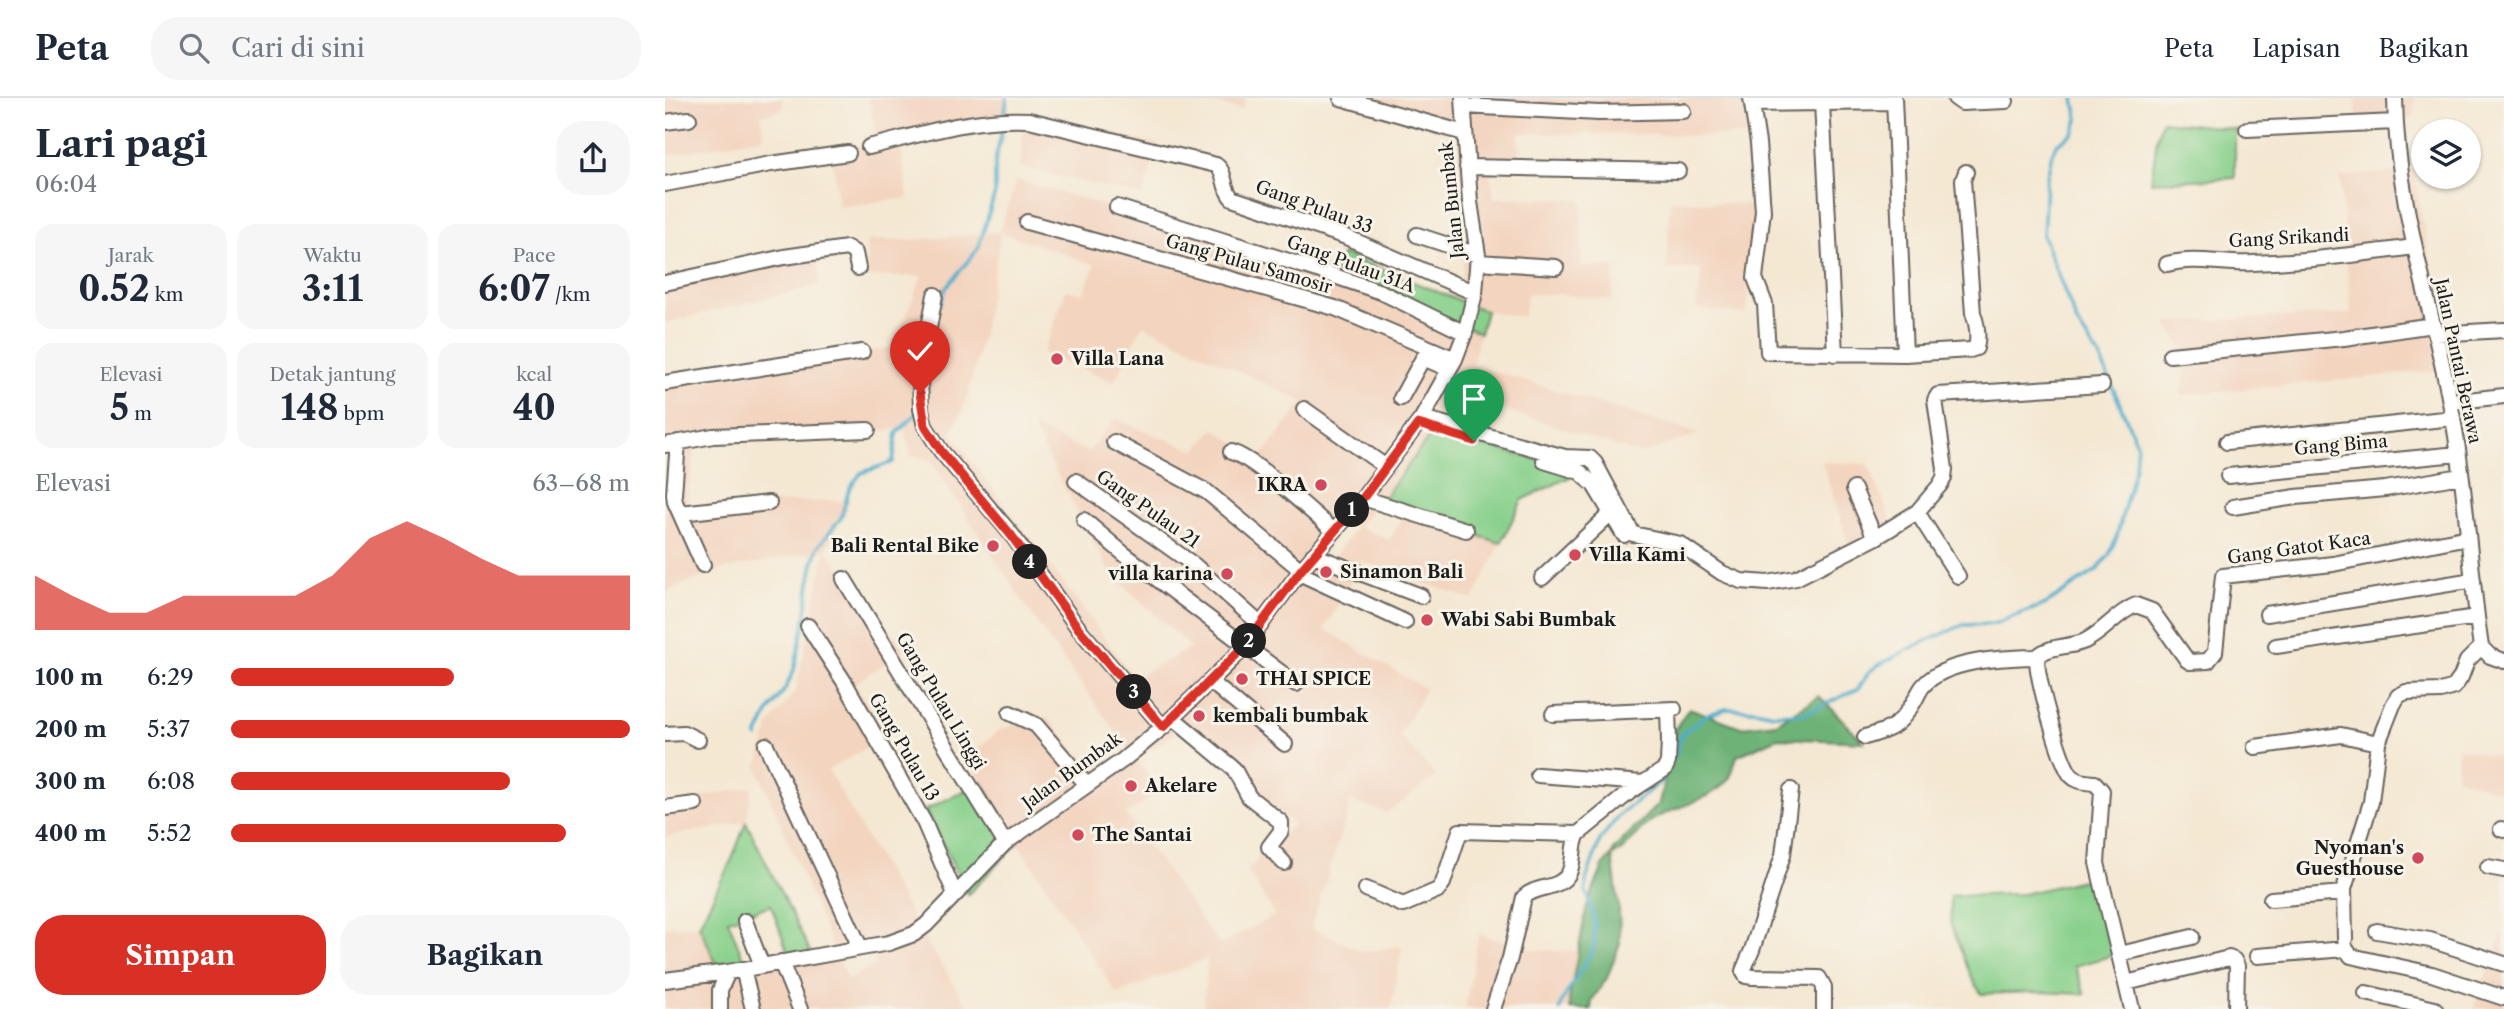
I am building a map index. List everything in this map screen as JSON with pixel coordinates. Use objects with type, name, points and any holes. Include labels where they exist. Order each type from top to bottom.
[{"type":"street","points":[[1341,98],[1464,133]]},
{"type":"street","points":[[1955,98],[1962,103],[2007,101]]},
{"type":"street","name":"Jalan Pantai Berawa","points":[[2395,98],[2395,121],[2404,195],[2453,418],[2481,646]]},
{"type":"street","points":[[1905,354],[1893,100],[1843,100],[1822,103],[1751,101],[1758,143],[1763,211],[1755,278],[1765,304],[1768,352],[1905,354],[1976,348],[1978,340],[1973,313],[1963,180],[1966,172]]},
{"type":"street","points":[[1464,102],[1599,113],[1683,111]]},
{"type":"street","name":"Jalan Bumbak","points":[[665,980],[889,943],[914,933],[926,925],[1005,843],[1087,785],[1168,722],[1245,646],[1300,571],[1363,498],[1420,421],[1452,364],[1465,333],[1475,293],[1478,258],[1467,167],[1464,102]]},
{"type":"street","points":[[1822,103],[1835,354]]},
{"type":"street","points":[[665,122],[689,119]]},
{"type":"street","name":"Gang Pulau 33","points":[[869,147],[966,123],[1000,119],[1029,120],[1216,165],[1222,172],[1224,187],[1232,198],[1346,237],[1475,293]]},
{"type":"street","points":[[2247,129],[2395,121]]},
{"type":"street","points":[[665,184],[848,153]]},
{"type":"street","points":[[1467,167],[1678,171]]},
{"type":"street","name":"Gang Pulau 31A","points":[[1117,207],[1381,292],[1465,333]]},
{"type":"street","name":"Gang Pulau Samosir","points":[[1027,222],[1335,308],[1452,364]]},
{"type":"street","points":[[1417,235],[1478,258],[1556,267]]},
{"type":"street","name":"Gang Srikandi","points":[[2167,264],[2197,259],[2250,263],[2335,257],[2414,247]]},
{"type":"street","points":[[665,283],[796,255],[850,248],[855,253],[858,268]]},
{"type":"street","points":[[935,295],[920,377],[925,426],[941,451],[1011,535],[1079,629],[1168,722],[1234,769],[1249,797],[1281,822],[1281,831],[1269,847],[1284,863]]},
{"type":"street","points":[[2170,355],[2434,329],[2504,330]]},
{"type":"street","points":[[665,383],[862,352]]},
{"type":"street","points":[[1401,398],[1423,358],[1452,364]]},
{"type":"street","points":[[1420,421],[1565,457],[1590,458],[1633,534],[1680,544],[1722,573],[1741,581],[1768,583],[1788,581],[1875,538],[1917,512],[1944,478],[1935,400],[1938,395],[2102,385]]},
{"type":"street","points":[[2450,402],[2504,396]]},
{"type":"street","points":[[1304,409],[1387,467]]},
{"type":"street","points":[[2227,442],[2453,418]]},
{"type":"street","points":[[1420,421],[1580,472],[1594,485],[1626,536]]},
{"type":"street","points":[[703,565],[674,494],[671,444],[713,436],[869,429]]},
{"type":"street","points":[[1114,442],[1207,492],[1300,571],[1405,622]]},
{"type":"street","points":[[1231,452],[1263,472],[1335,531]]},
{"type":"street","name":"Gang Bima","points":[[2228,476],[2458,454]]},
{"type":"street","points":[[2233,507],[2296,497],[2385,489],[2461,476]]},
{"type":"street","name":"Gang Pulau 21","points":[[1076,481],[1184,557],[1261,625]]},
{"type":"street","points":[[1854,489],[1875,538]]},
{"type":"street","points":[[1363,498],[1466,530]]},
{"type":"street","points":[[681,513],[769,503]]},
{"type":"street","points":[[1917,512],[1958,576]]},
{"type":"street","points":[[1542,578],[1610,514]]},
{"type":"street","points":[[1084,520],[1123,554],[1296,684]]},
{"type":"street","name":"Gang Gatot Kaca","points":[[2037,657],[2043,652],[2087,640],[2136,605],[2152,611],[2187,660],[2208,661],[2215,652],[2223,576],[2333,564],[2468,537]]},
{"type":"street","points":[[1316,552],[1424,592]]},
{"type":"street","name":"Gang Pulau Linggi","points":[[844,579],[1005,843]]},
{"type":"street","points":[[2267,614],[2473,580]]},
{"type":"street","points":[[2276,646],[2477,617]]},
{"type":"street","name":"Gang Pulau 13","points":[[808,626],[845,683],[924,822],[955,894]]},
{"type":"street","points":[[2345,940],[2343,893],[2371,802],[2378,743],[2398,696],[2406,692],[2441,691],[2454,687],[2467,661],[2481,646],[2490,656],[2504,661]]},
{"type":"street","points":[[1865,737],[1892,729],[1898,724],[1923,686],[1935,677],[1976,661],[2037,657],[2053,726],[2070,774],[2083,782],[2095,783],[2102,791],[2097,863],[2132,1009]]},
{"type":"street","points":[[1210,681],[1285,744]]},
{"type":"street","points":[[1493,1009],[1510,958],[1524,897],[1531,891],[1564,879],[1569,873],[1573,842],[1578,834],[1643,783],[1660,774],[1668,762],[1671,710],[1553,714]]},
{"type":"street","points":[[1010,713],[1036,725],[1087,785]]},
{"type":"street","points":[[665,734],[684,733],[698,740]]},
{"type":"street","points":[[2255,747],[2341,735],[2378,743]]},
{"type":"street","points":[[766,745],[860,947]]},
{"type":"street","points":[[1538,775],[1643,783]]},
{"type":"street","points":[[1791,790],[1783,855],[1743,971],[1746,976],[1753,977],[1819,978],[1823,987],[1823,1009]]},
{"type":"street","points":[[665,808],[695,804]]},
{"type":"street","points":[[1366,889],[1403,905],[1438,890],[1443,883],[1460,831],[1578,834]]},
{"type":"street","points":[[2488,867],[2504,870]]},
{"type":"street","points":[[2270,899],[2343,893]]},
{"type":"street","points":[[745,921],[762,966]]},
{"type":"street","points":[[2377,931],[2430,940],[2504,964]]},
{"type":"street","points":[[2120,954],[2192,937]]},
{"type":"street","points":[[2257,956],[2346,948],[2351,956],[2432,974],[2504,999]]},
{"type":"street","points":[[2126,983],[2229,958],[2234,960],[2237,966],[2236,1009]]},
{"type":"street","points":[[781,962],[800,1009]]},
{"type":"street","points":[[720,1009],[720,990],[736,970],[753,1009]]},
{"type":"street","points":[[2366,993],[2435,1009]]},
{"type":"shaded area","points":[[665,98],[782,98],[784,109],[761,115],[764,137],[670,155]]},
{"type":"shaded area","points":[[870,98],[1009,98],[1009,116],[900,139],[908,198],[839,207],[831,149],[877,144]]},
{"type":"shaded area","points":[[1193,98],[1246,98],[1242,110]]},
{"type":"shaded area","points":[[1362,98],[1742,98],[1750,136],[1518,133],[1520,161],[1488,161],[1494,198],[1582,199],[1581,266],[1614,267],[1612,300],[1527,294],[1523,317],[1486,311],[1451,297],[1462,278],[1470,195],[1454,193],[1454,175],[1465,126]]},
{"type":"shaded area","points":[[2356,98],[2415,98],[2413,119],[2357,119]]},
{"type":"shaded area","points":[[1024,118],[1072,125],[1158,144],[1143,196],[1020,167]]},
{"type":"shaded area","points":[[2411,170],[2411,189],[2417,189],[2437,303],[2458,337],[2455,369],[2181,395],[2187,356],[2166,322],[2351,314],[2340,177]]},
{"type":"shaded area","points":[[1016,180],[1334,271],[1480,333],[1472,365],[1700,434],[1640,454],[1455,393],[1434,431],[1379,504],[1357,526],[1389,540],[1406,513],[1501,543],[1473,600],[1359,560],[1346,593],[1324,629],[1426,689],[1399,735],[1436,776],[1387,813],[1351,801],[1311,928],[1364,952],[1402,946],[1391,1009],[1203,1009],[1208,958],[1117,994],[1018,843],[968,757],[1001,729],[1047,717],[1102,782],[1136,760],[1044,633],[930,460],[911,456],[905,429],[698,434],[686,506],[850,500],[826,550],[719,570],[665,592],[665,388],[893,347],[922,276],[868,277],[866,241],[1000,232]],"holes":[[[1001,232],[1095,265],[1083,294],[1066,290],[1043,353],[1114,382],[1143,325],[1304,402],[1259,459],[1214,428],[1196,451],[1115,419],[1088,452],[1032,427],[1111,574],[1191,647],[1135,678],[951,433],[967,400],[983,332]],[[1343,519],[1356,527],[1320,576],[1306,564]],[[1180,730],[1294,824],[1247,870],[1275,915],[1220,945],[1126,815],[1160,790],[1136,760]]]},
{"type":"shaded area","points":[[1670,200],[1757,205],[1746,314],[1696,309],[1702,269],[1667,269]]},
{"type":"shaded area","points":[[816,251],[820,285],[665,323],[665,284]]},
{"type":"shaded area","points":[[1822,462],[1868,464],[1897,534],[1853,558]]},
{"type":"shaded area","points":[[826,550],[905,650],[854,684],[887,736],[828,770],[924,938],[970,1009],[665,1009],[665,927],[699,925],[721,974],[835,953],[757,767],[770,724],[796,690]],"holes":[[[868,949],[877,964],[848,980],[836,953]]]},
{"type":"shaded area","points":[[2458,748],[2504,758],[2504,793],[2456,777]]},
{"type":"shaded area","points":[[752,787],[746,822],[665,837],[665,804]]},
{"type":"shaded area","points":[[2504,931],[2504,1009],[2473,1009],[2486,975]]},
{"type":"shaded area","points":[[1479,934],[1530,950],[1578,951],[1569,1000],[1570,1009],[1465,1009]]},
{"type":"green space","points":[[2162,121],[2235,129],[2235,178],[2151,182]]},
{"type":"green space","points":[[1343,254],[1486,311],[1480,333],[1334,271]]},
{"type":"green space","points":[[1434,431],[1580,472],[1522,500],[1501,543],[1379,504]]},
{"type":"green space","points":[[1819,696],[1864,742],[1778,738],[1737,756],[1730,777],[1715,792],[1649,822],[1623,849],[1612,855],[1613,850],[1659,803],[1675,729],[1689,708],[1741,727],[1776,723]]},
{"type":"green space","points":[[982,782],[1018,843],[968,894],[925,810]]},
{"type":"green space","points":[[746,822],[813,957],[791,961],[771,905],[728,920],[747,968],[721,974],[699,925],[732,859]]},
{"type":"green space","points":[[1612,855],[1619,907],[1620,943],[1607,978],[1592,1000],[1591,1009],[1570,1009],[1569,1000],[1587,905],[1604,864]]},
{"type":"green space","points":[[2096,877],[2121,953],[2075,966],[2085,994],[1981,994],[1951,925],[1950,896],[2023,894]]},
{"type":"waterway","points":[[1004,118],[1007,98]]},
{"type":"waterway","points":[[1674,759],[1682,734],[1706,715],[1726,709],[1774,714],[1806,713],[1858,689],[1869,672],[1915,646],[1963,625],[1993,624],[2046,604],[2097,570],[2109,555],[2117,536],[2135,467],[2137,444],[2100,358],[2077,323],[2043,236],[2046,183],[2052,153],[2057,144],[2073,133],[2078,120],[2074,98]]},
{"type":"waterway","points":[[940,305],[946,288],[978,249],[995,193],[995,162],[1003,125]]},
{"type":"waterway","points":[[757,737],[794,670],[818,547],[841,518],[849,489],[861,473],[893,462],[897,433],[916,414]]},
{"type":"waterway","points":[[1560,1009],[1562,1001],[1594,948],[1595,921],[1586,891],[1586,880],[1600,840],[1620,814],[1665,775]]},
{"type":"place","name":"Villa Lana","points":[[1057,359]]},
{"type":"place","name":"IKRA","points":[[1321,485]]},
{"type":"place","name":"Bali Rental Bike","points":[[993,546]]},
{"type":"place","name":"Villa Kami","points":[[1575,555]]},
{"type":"place","name":"Sinamon Bali","points":[[1326,572]]},
{"type":"place","name":"villa karina","points":[[1227,574]]},
{"type":"place","name":"Wabi Sabi Bumbak","points":[[1427,620]]},
{"type":"place","name":"THAI SPICE","points":[[1242,679]]},
{"type":"place","name":"kembali bumbak","points":[[1199,716]]},
{"type":"place","name":"Akelare","points":[[1131,786]]},
{"type":"place","name":"The Santai","points":[[1078,835]]},
{"type":"place","name":"Nyoman's Guesthouse","points":[[2418,858]]},
{"type":"route","points":[[920,393],[925,426],[941,451],[998,518],[1079,629],[1163,727],[1245,646],[1301,570],[1363,498],[1418,424],[1474,441]]}]
